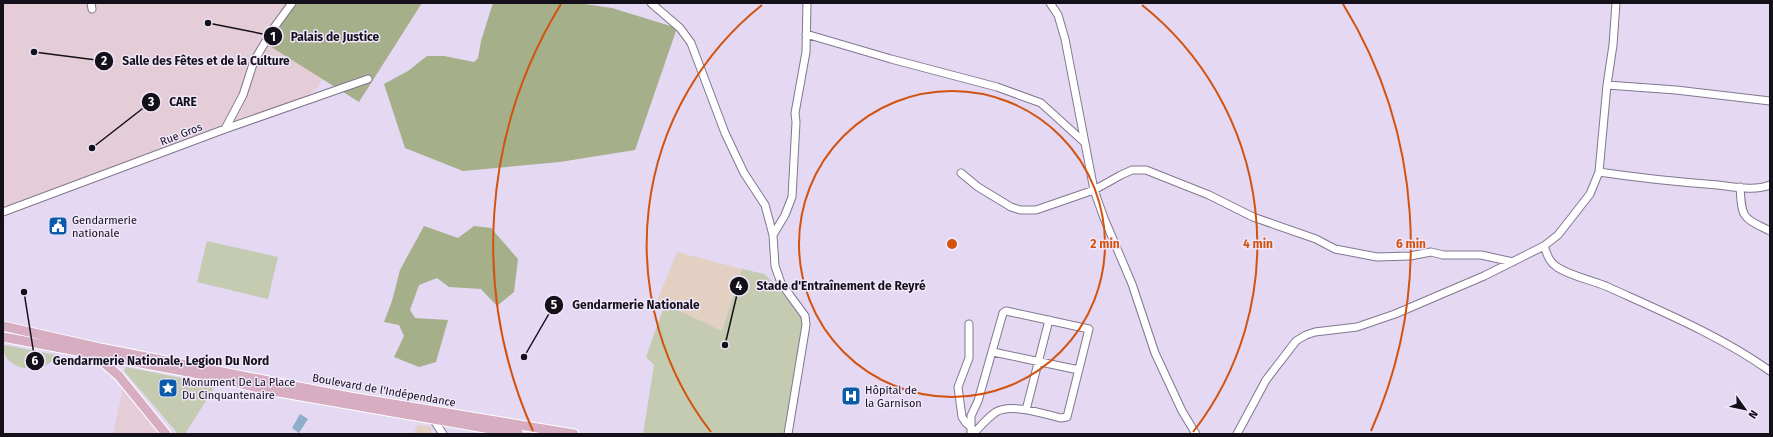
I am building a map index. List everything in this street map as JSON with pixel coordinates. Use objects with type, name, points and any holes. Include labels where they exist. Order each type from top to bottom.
[{"type":"main road","name":"Boulevard de l'Indépendance","points":[[3,326],[108,349],[350,397],[574,434]]},
{"type":"main road","name":"Boulevard de l'Indépendance","points":[[3,337],[199,374],[267,390],[519,434]]},
{"type":"main road","points":[[72,340],[94,355],[119,376],[166,434]]},
{"type":"street","points":[[225,129],[243,95],[254,61],[273,29],[292,3]]},
{"type":"street","points":[[651,3],[680,28],[691,44],[725,133],[744,173],[765,205],[773,235],[775,266],[781,283],[805,316],[806,325],[788,434]]},
{"type":"street","points":[[773,235],[785,215],[792,197],[796,122],[795,113],[806,52],[807,3]]},
{"type":"street","points":[[1050,3],[1058,15],[1065,39],[1094,190],[1104,218],[1132,284],[1155,353],[1182,411],[1196,434]]},
{"type":"street","points":[[1237,434],[1273,370],[1296,341],[1315,332],[1357,327],[1374,322],[1460,287],[1513,262],[1544,246],[1558,235],[1590,194],[1599,172],[1607,86],[1613,46],[1616,3]]},
{"type":"street","points":[[806,34],[891,59],[997,87],[1041,103],[1084,142]]},
{"type":"street","name":"Rue Gros","points":[[3,212],[225,129],[368,79]]},
{"type":"street","points":[[1607,86],[1676,90],[1770,101]]},
{"type":"street","points":[[961,173],[978,188],[999,200],[1020,210],[1036,210],[1094,190],[1132,170],[1146,170],[1209,195],[1254,217],[1316,239],[1335,249],[1377,257],[1410,256],[1431,252],[1443,254],[1481,255],[1513,262]]},
{"type":"street","points":[[1599,172],[1671,182],[1764,188],[1770,185]]},
{"type":"street","points":[[1740,187],[1741,210],[1745,217],[1770,231]]},
{"type":"street","points":[[1544,246],[1551,262],[1558,268],[1606,286],[1712,336],[1749,356],[1770,371]]},
{"type":"street","points":[[1006,311],[1089,329],[1067,417],[1061,418],[1026,410],[1014,409],[998,411],[972,432],[972,412],[978,401],[993,352],[1002,315],[1006,311]]},
{"type":"street","points":[[1026,410],[1049,320]]},
{"type":"street","points":[[969,324],[969,358],[958,387],[962,417],[972,432]]},
{"type":"street","points":[[993,352],[1079,370]]},
{"type":"street","points":[[433,419],[443,434]]},
{"type":"shaded area","points":[[3,3],[371,3],[316,89],[288,109],[3,212]]},
{"type":"shaded area","points":[[677,252],[742,269],[722,331],[657,301]]},
{"type":"shaded area","points":[[123,387],[159,434],[113,434]]},
{"type":"shaded area","points":[[418,425],[431,426],[431,434],[413,434]]},
{"type":"green space","points":[[293,3],[422,3],[359,102],[268,45]]},
{"type":"green space","points":[[493,3],[578,3],[612,8],[677,28],[635,150],[560,162],[463,171],[405,148],[384,84],[408,71],[427,56],[444,56],[474,62],[478,58],[481,41]]},
{"type":"green space","points":[[424,226],[458,238],[474,226],[491,228],[518,259],[514,292],[497,306],[481,289],[449,287],[437,278],[419,285],[410,310],[415,318],[448,320],[436,362],[419,367],[394,357],[404,336],[399,325],[384,322],[392,301],[400,270]]},
{"type":"green space","points":[[207,241],[278,257],[268,299],[197,282]]},
{"type":"green space","points":[[742,269],[764,274],[775,284],[803,319],[802,333],[784,434],[643,434],[654,365],[646,357],[665,304],[722,331]]},
{"type":"green space","points":[[4,345],[57,355],[45,366],[32,369],[25,368],[12,363],[7,358],[4,352]]},
{"type":"green space","points":[[126,367],[216,385],[185,434],[178,434],[124,371]]},
{"type":"water","points":[[300,414],[308,419],[299,433],[292,428]]},
{"type":"place","name":"Palais de Justice","points":[[208,23]]},
{"type":"place","name":"Salle des Fêtes et de la Culture","points":[[34,52]]},
{"type":"place","name":"CARE","points":[[92,148]]},
{"type":"place","name":"Gendarmerie nationale","points":[[58,226]]},
{"type":"place","name":"Gendarmerie Nationale, Legion Du Nord","points":[[24,292]]},
{"type":"place","name":"Stade d'Entraînement de Reyré","points":[[725,345]]},
{"type":"place","name":"Gendarmerie Nationale","points":[[524,357]]},
{"type":"place","name":"Monument De La Place Du Cinquantenaire","points":[[168,388]]},
{"type":"place","name":"Hôpital de la Garnison","points":[[851,396]]}]
